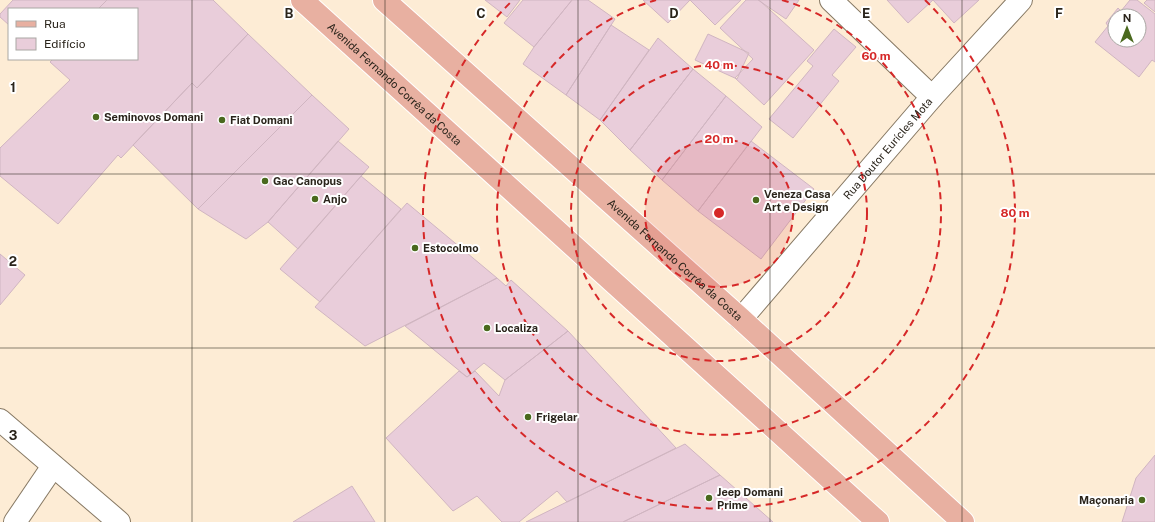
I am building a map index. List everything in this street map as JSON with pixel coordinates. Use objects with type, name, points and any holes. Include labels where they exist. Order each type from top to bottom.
[{"type":"main road","name":"Avenida Fernando Corrêa da Costa","points":[[302,0],[878,522]]},
{"type":"main road","name":"Avenida Fernando Corrêa da Costa","points":[[384,0],[742,319],[963,522]]},
{"type":"street","points":[[831,0],[932,97]]},
{"type":"street","name":"Rua Doutor Eurícles Mota","points":[[742,319],[932,97],[1022,0]]},
{"type":"street","points":[[0,420],[119,522]]},
{"type":"street","points":[[15,522],[54,466]]},
{"type":"building","points":[[13,0],[107,0],[99,8],[8,8],[8,24],[0,17],[0,14]]},
{"type":"building","name":"Seminovos Domani","points":[[107,0],[213,0],[248,34],[197,88],[192,83],[121,158],[118,155],[58,224],[0,176],[0,148],[70,80],[50,62],[52,60],[138,60],[138,8],[99,8]]},
{"type":"building","points":[[485,0],[520,0],[507,17]]},
{"type":"building","points":[[523,0],[572,0],[534,47],[504,23]]},
{"type":"building","points":[[572,0],[588,0],[615,19],[566,95],[523,64],[534,47]]},
{"type":"building","points":[[643,0],[690,0],[668,23]]},
{"type":"building","points":[[690,0],[741,0],[715,25]]},
{"type":"building","points":[[746,0],[759,0],[814,50],[764,105],[735,78],[753,59],[720,28]]},
{"type":"building","points":[[758,0],[799,0],[786,19]]},
{"type":"building","points":[[887,0],[933,0],[908,23]]},
{"type":"building","points":[[933,0],[979,0],[954,23]]},
{"type":"building","points":[[1130,0],[1137,0],[1155,14],[1155,62],[1152,60],[1139,77],[1095,42],[1107,27],[1107,48],[1147,48],[1147,8],[1123,8]]},
{"type":"building","points":[[1147,0],[1155,0],[1155,12],[1144,3]]},
{"type":"building","points":[[611,25],[649,50],[600,120],[566,95]]},
{"type":"building","points":[[834,29],[856,47],[832,75],[839,81],[793,138],[769,119],[813,66],[807,61]]},
{"type":"building","name":"Fiat Domani","points":[[248,34],[312,95],[198,209],[133,145],[192,83],[197,88]]},
{"type":"building","points":[[708,34],[749,53],[737,79],[695,60]]},
{"type":"building","points":[[658,38],[693,69],[630,150],[600,120]]},
{"type":"building","points":[[693,69],[726,96],[662,180],[630,150]]},
{"type":"building","name":"Gac Canopus","points":[[312,95],[349,129],[268,222],[246,239],[198,209]]},
{"type":"building","points":[[726,96],[762,127],[698,211],[662,180]]},
{"type":"building","name":"Anjo","points":[[338,141],[369,167],[298,249],[268,222]]},
{"type":"building","name":"Veneza Casa Art e Design","points":[[751,141],[814,189],[761,259],[698,211]]},
{"type":"building","points":[[361,176],[401,209],[320,302],[280,269]]},
{"type":"building","name":"Estocolmo","points":[[407,203],[497,278],[365,346],[315,307]]},
{"type":"building","points":[[0,254],[25,275],[0,305]]},
{"type":"building","name":"Localiza","points":[[497,278],[506,286],[511,280],[568,331],[505,380],[484,363],[467,377],[405,326]]},
{"type":"building","name":"Frigelar","points":[[568,331],[676,448],[567,502],[557,491],[519,522],[502,522],[477,496],[453,511],[386,438],[459,371],[467,377],[475,371],[499,396],[505,380]]},
{"type":"building","points":[[685,444],[720,475],[623,522],[526,522]]},
{"type":"building","name":"Maçonaria","points":[[1155,455],[1155,522],[1122,522],[1136,478]]},
{"type":"building","name":"Jeep Domani Prime","points":[[720,475],[773,522],[623,522]]},
{"type":"building","points":[[352,486],[375,522],[293,522]]},
{"type":"place","name":"Seminovos Domani","points":[[96,117]]},
{"type":"place","name":"Fiat Domani","points":[[222,120]]},
{"type":"place","name":"Gac Canopus","points":[[265,181]]},
{"type":"place","name":"Anjo","points":[[315,199]]},
{"type":"place","name":"Veneza Casa Art e Design","points":[[756,200]]},
{"type":"place","name":"Estocolmo","points":[[415,248]]},
{"type":"place","name":"Localiza","points":[[487,328]]},
{"type":"place","name":"Frigelar","points":[[528,417]]},
{"type":"place","name":"Jeep Domani Prime","points":[[709,498]]},
{"type":"place","name":"Maçonaria","points":[[1142,500]]}]
